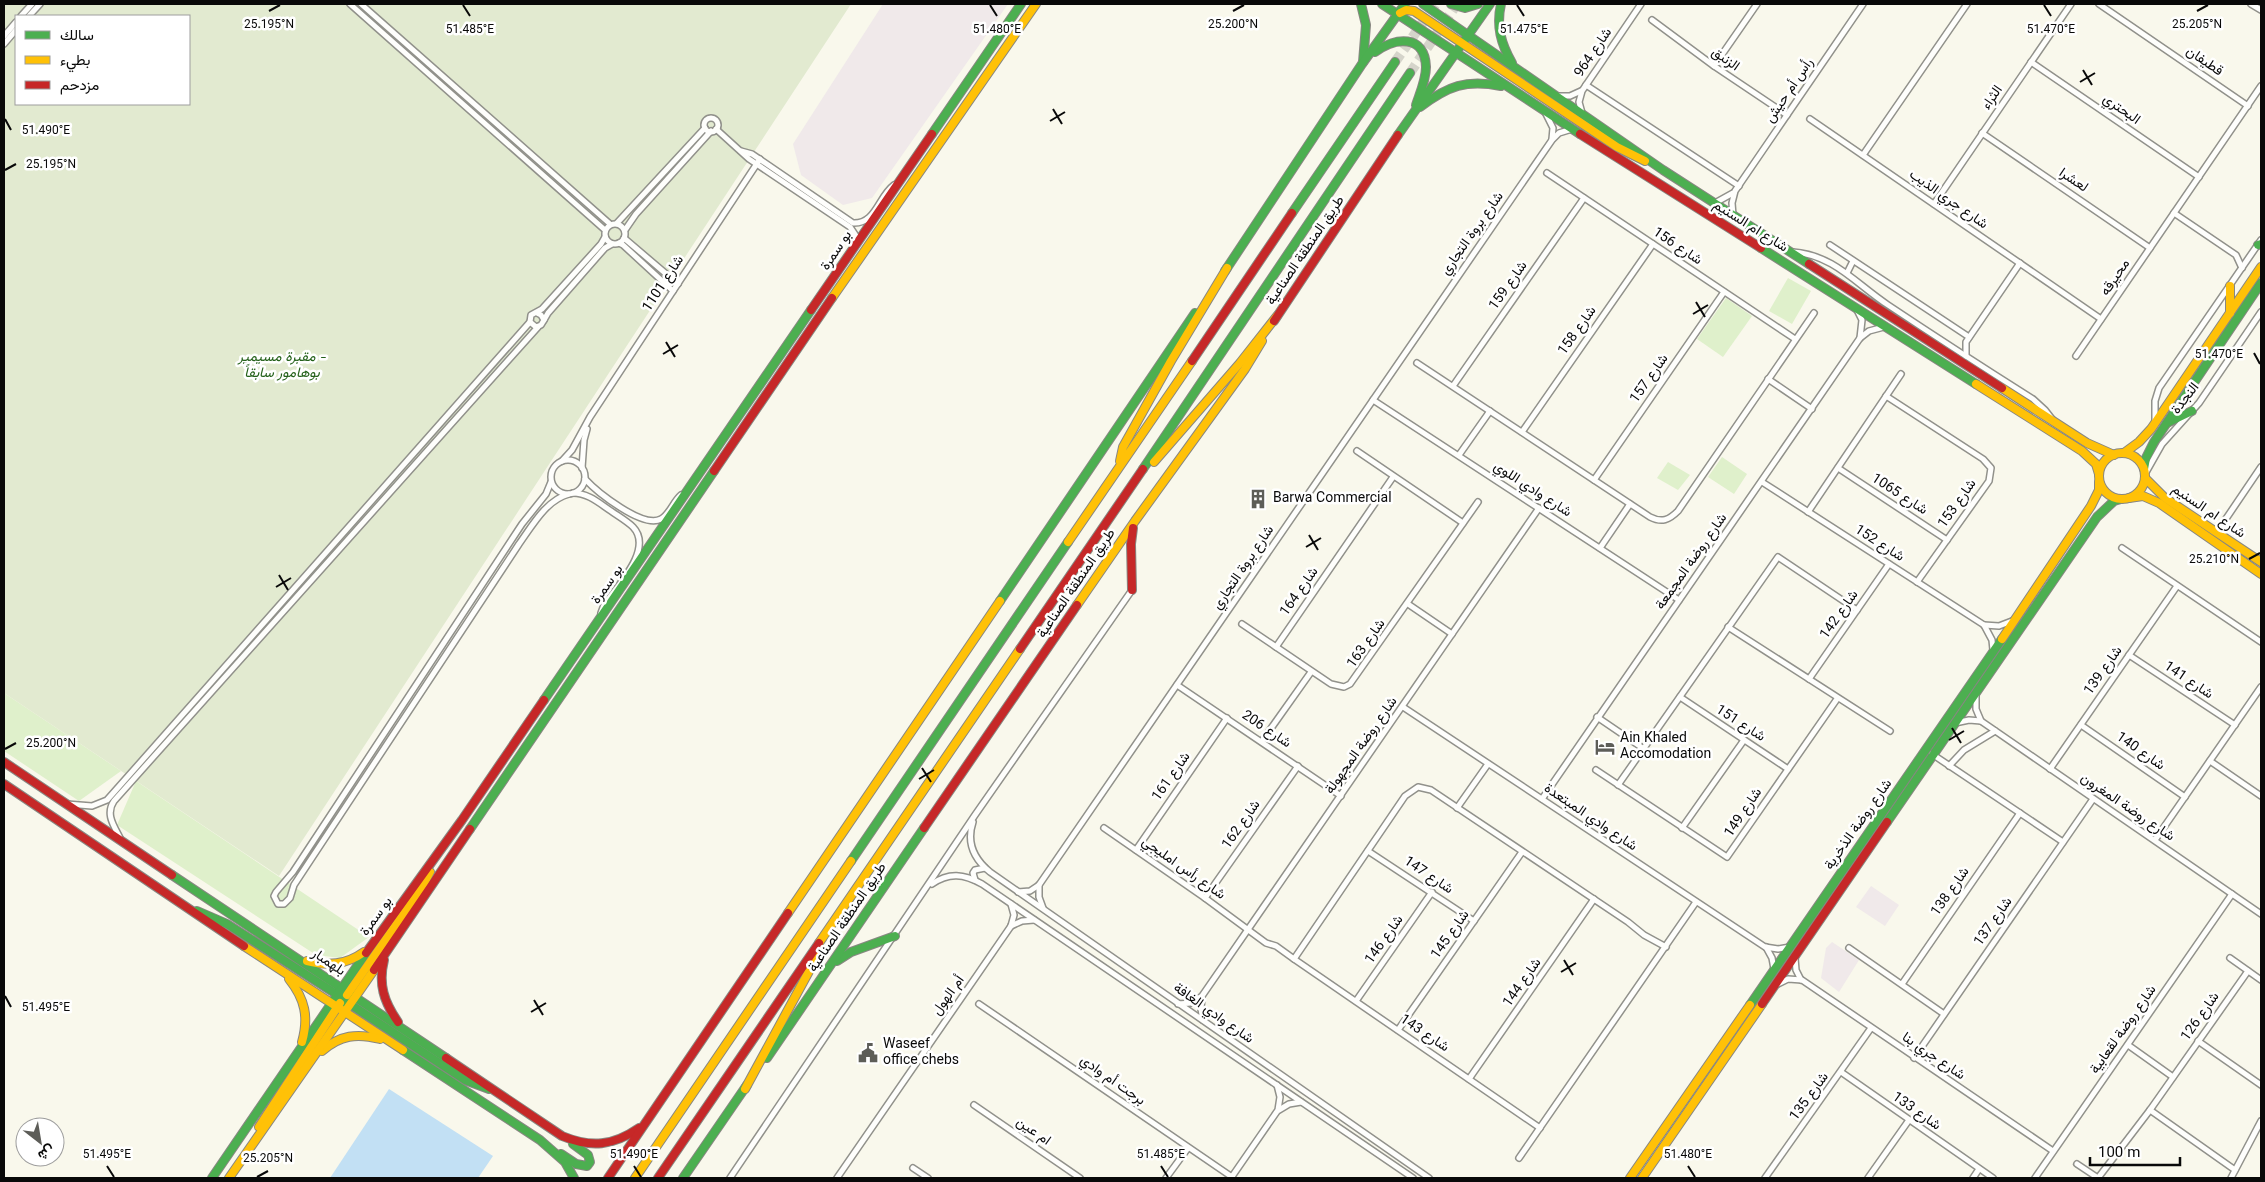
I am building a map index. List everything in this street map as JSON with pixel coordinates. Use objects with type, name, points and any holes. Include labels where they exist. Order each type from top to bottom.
[{"type":"main road","name":"بو سمرة","points":[[229,1178],[308,1065],[372,946],[442,850],[1021,4]]},
{"type":"main road","name":"بو سمرة","points":[[212,1178],[299,1050],[389,948],[794,353],[1036,4]]},
{"type":"main road","points":[[1361,4],[1366,17],[1362,64]]},
{"type":"main road","name":"شارع ام السنيم","points":[[1382,4],[1544,111],[2082,452],[2096,464],[2099,478]]},
{"type":"main road","points":[[608,1178],[1086,473],[1228,268],[1362,64],[1398,14],[1406,4],[1457,37],[1462,38],[1468,34]]},
{"type":"main road","name":"شارع ام السنيم","points":[[1422,4],[1663,170],[1732,215],[2053,422],[2087,443],[2114,455]]},
{"type":"main road","points":[[1451,4],[1465,8],[1478,4]]},
{"type":"main road","name":"طريق المنطقة الصناعية","points":[[683,1178],[1135,521],[1245,369],[1277,316],[1414,111],[1490,4]]},
{"type":"main road","points":[[1501,4],[1498,30],[1502,45],[1514,66]]},
{"type":"main road","points":[[1398,14],[1406,10],[1414,11],[1617,146],[1663,170]]},
{"type":"main road","points":[[1362,64],[1382,45],[1395,40],[1409,41],[1419,47],[1424,54],[1426,66],[1414,111]]},
{"type":"main road","points":[[635,1178],[1395,62]]},
{"type":"main road","name":"طريق المنطقة الصناعية","points":[[658,1178],[1127,493],[1410,73]]},
{"type":"main road","points":[[1414,111],[1445,90],[1462,83],[1482,82],[1509,88]]},
{"type":"main road","points":[[2261,267],[2145,436],[2124,453],[2114,455],[2103,462],[2099,478],[2107,494],[2125,498],[2140,489],[2149,451],[2261,283]]},
{"type":"main road","points":[[1119,467],[1123,447],[1171,361],[1228,268]]},
{"type":"main road","points":[[2230,286],[2230,313]]},
{"type":"main road","points":[[1127,493],[1204,406],[1277,316]]},
{"type":"main road","points":[[2166,424],[2192,412]]},
{"type":"main road","points":[[2124,453],[2138,460],[2144,473]]},
{"type":"main road","name":"شارع ام السنيم","points":[[2144,473],[2165,498],[2261,562]]},
{"type":"main road","name":"شارع روضة الذخرية","points":[[1630,1178],[2091,506],[2099,490],[2099,478]]},
{"type":"main road","name":"شارع ام السنيم","points":[[2125,498],[2143,496],[2159,503],[2261,574]]},
{"type":"main road","name":"شارع روضة الذخرية","points":[[1642,1178],[1795,958],[1932,754],[2096,517],[2114,501],[2125,498]]},
{"type":"main road","points":[[1132,590],[1134,575],[1130,548],[1135,521]]},
{"type":"main road","name":"بلهمبار","points":[[4,762],[299,959],[388,1042],[540,1140],[565,1162],[574,1178]]},
{"type":"main road","name":"بلهمبار","points":[[4,784],[181,905],[285,973],[403,1028],[562,1136],[586,1146],[603,1145],[626,1137],[644,1125]]},
{"type":"main road","points":[[250,1147],[265,1116],[343,999],[421,889],[442,850]]},
{"type":"main road","points":[[181,905],[227,924],[465,1080],[504,1096]]},
{"type":"main road","points":[[745,1089],[808,974],[834,921]]},
{"type":"main road","points":[[828,969],[851,951],[877,945],[895,936]]},
{"type":"main road","points":[[299,959],[338,965],[354,960],[372,946]]},
{"type":"main road","points":[[389,948],[381,969],[380,990],[385,1004],[403,1028]]},
{"type":"main road","points":[[285,973],[302,996],[307,1011],[306,1030],[299,1050]]},
{"type":"main road","points":[[308,1065],[327,1046],[342,1036],[367,1036],[388,1042]]},
{"type":"main road","points":[[540,1140],[576,1164],[585,1167],[589,1164],[590,1158],[588,1155],[562,1136]]},
{"type":"street","points":[[22,15],[32,4]]},
{"type":"street","points":[[30,15],[40,4]]},
{"type":"street","points":[[350,4],[605,230]]},
{"type":"street","points":[[361,4],[610,224]]},
{"type":"street","name":"شارع 964","points":[[1582,113],[1580,102],[1582,91],[1641,4]]},
{"type":"street","points":[[1714,66],[1757,4]]},
{"type":"street","name":"رأس أم حيش","points":[[1715,203],[1726,199],[1737,188],[1863,4]]},
{"type":"street","points":[[1863,155],[1967,4]]},
{"type":"street","name":"الثراء","points":[[1934,204],[2071,4]]},
{"type":"street","name":"قطيفان","points":[[2099,4],[2248,106]]},
{"type":"street","points":[[2251,4],[2261,10]]},
{"type":"street","name":"الزنبق","points":[[1652,20],[1714,66],[1787,115]]},
{"type":"street","points":[[4,36],[15,23]]},
{"type":"street","points":[[4,44],[15,31]]},
{"type":"street","name":"البحتري","points":[[2031,62],[2199,177]]},
{"type":"street","points":[[1586,85],[1737,188]]},
{"type":"street","name":"محيرقه","points":[[2076,356],[2261,86]]},
{"type":"street","name":"شارع 964","points":[[1558,96],[1570,96],[1582,91]]},
{"type":"street","points":[[1544,111],[1553,128],[1552,140]]},
{"type":"street","name":"شارع جري الذيب","points":[[1810,119],[2101,319]]},
{"type":"street","points":[[710,129],[742,151],[750,153],[758,161],[850,227],[856,236],[854,247]]},
{"type":"street","points":[[67,804],[92,806],[107,800],[530,322],[532,315],[537,313],[590,257],[605,237],[605,230],[610,224],[617,223],[710,129]]},
{"type":"street","points":[[121,840],[110,816],[110,807],[114,801],[506,360],[538,327],[605,248],[616,244],[624,238],[625,230],[636,214],[710,129]]},
{"type":"street","name":"شارع بروة التجاري","points":[[1039,884],[1552,140],[1563,131],[1573,129]]},
{"type":"street","name":"لعشرا","points":[[1982,133],[2150,248]]},
{"type":"street","points":[[758,161],[853,222],[860,223],[868,219],[889,189],[901,180]]},
{"type":"street","name":"شارع 1101","points":[[562,461],[572,450],[590,418],[758,161]]},
{"type":"street","name":"شارع 156","points":[[1547,173],[1795,339]]},
{"type":"street","name":"رأس أم حيش","points":[[1732,215],[1732,202],[1737,188]]},
{"type":"street","name":"شارع 159","points":[[1453,386],[1584,198]]},
{"type":"street","points":[[2174,213],[2236,255],[2242,268]]},
{"type":"street","points":[[617,223],[625,230]]},
{"type":"street","points":[[605,237],[616,244],[623,245],[673,291]]},
{"type":"street","points":[[624,238],[678,284]]},
{"type":"street","points":[[2155,423],[2154,405],[2159,388],[2260,243]]},
{"type":"street","name":"شارع 158","points":[[1522,432],[1653,244]]},
{"type":"street","points":[[1830,245],[1968,339]]},
{"type":"street","name":"شارع ام السنيم","points":[[1789,252],[1812,255],[1839,267],[1878,299],[2033,399],[2045,410],[2053,422]]},
{"type":"street","points":[[2236,255],[2251,255]]},
{"type":"street","points":[[1839,267],[1848,257]]},
{"type":"street","points":[[1848,273],[1853,261]]},
{"type":"street","points":[[1954,349],[1968,339],[2020,263]]},
{"type":"street","name":"شارع 157","points":[[1594,480],[1724,292]]},
{"type":"street","points":[[1857,310],[1863,326],[1860,338]]},
{"type":"street","name":"النجدة","points":[[2144,473],[2162,444],[2192,412],[2261,312]]},
{"type":"street","points":[[537,313],[541,314],[544,320]]},
{"type":"street","points":[[1417,362],[1630,504],[1658,521],[1665,521],[1672,517],[1814,313]]},
{"type":"street","points":[[530,322],[538,327]]},
{"type":"street","name":"شارع روضة المجمعة","points":[[1542,799],[1860,338],[1874,328],[1886,327]]},
{"type":"street","points":[[1966,357],[1968,339]]},
{"type":"street","points":[[1808,512],[1901,374]]},
{"type":"street","points":[[1768,379],[1812,409]]},
{"type":"street","name":"شارع 153","points":[[1886,396],[1982,459],[1991,468],[1989,481],[1918,582]]},
{"type":"street","name":"شارع وادي اللوي","points":[[1373,400],[1679,600]]},
{"type":"street","points":[[1459,455],[1490,411]]},
{"type":"street","name":"شارع 1101","points":[[582,468],[584,440],[590,418]]},
{"type":"street","points":[[1357,451],[1463,523]]},
{"type":"street","points":[[551,482],[558,491],[571,494],[582,486],[584,479],[582,468],[574,461],[562,461],[556,465],[552,471],[551,482],[546,494],[522,524],[292,872],[276,892],[274,896],[278,904],[284,904],[290,898],[294,885],[341,812],[519,544],[548,506],[560,496],[581,493],[593,499],[633,527],[640,543],[637,557],[604,604],[598,620]]},
{"type":"street","points":[[2217,532],[2261,467]]},
{"type":"street","name":"شارع 1065","points":[[1838,468],[1947,540]]},
{"type":"street","name":"شارع 164","points":[[1276,647],[1393,477]]},
{"type":"street","points":[[584,479],[596,490],[635,516],[649,520],[659,520],[664,517],[679,497],[688,491]]},
{"type":"street","name":"شارع 152","points":[[1762,482],[1984,625]]},
{"type":"street","name":"شارع 163","points":[[1242,624],[1311,672],[1337,687],[1350,684],[1478,502]]},
{"type":"street","points":[[1600,548],[1630,504]]},
{"type":"street","name":"شارع روضة المجهولة","points":[[1202,996],[1539,508]]},
{"type":"street","points":[[2122,548],[2261,642]]},
{"type":"street","points":[[1618,785],[1778,557],[1857,610]]},
{"type":"street","name":"شارع 142","points":[[1809,679],[1889,564]]},
{"type":"street","name":"شارع 139","points":[[2050,769],[2177,586]]},
{"type":"street","points":[[730,1178],[975,815],[1132,590]]},
{"type":"street","points":[[1408,604],[1452,634]]},
{"type":"street","points":[[1984,625],[1999,626],[2013,620]]},
{"type":"street","points":[[1984,625],[1992,640],[1993,650]]},
{"type":"street","points":[[1728,627],[1890,731]]},
{"type":"street","name":"شارع 141","points":[[2129,654],[2235,725]]},
{"type":"street","points":[[1262,741],[1311,672]]},
{"type":"street","name":"شارع 206","points":[[1177,685],[1341,796]]},
{"type":"street","points":[[2155,840],[2261,687]]},
{"type":"street","points":[[1953,724],[1964,720],[1981,721],[1976,709],[1976,691]]},
{"type":"street","name":"شارع 151","points":[[1680,698],[1788,769]]},
{"type":"street","name":"شارع 149","points":[[1596,770],[1727,858],[1837,698]]},
{"type":"street","name":"شارع وادي المبتعدة","points":[[1403,707],[1765,947]]},
{"type":"street","points":[[1597,717],[1644,748]]},
{"type":"street","name":"شارع 161","points":[[1136,850],[1227,718]]},
{"type":"street","name":"شارع روضة المغرون","points":[[1981,721],[2261,914]]},
{"type":"street","name":"شارع 140","points":[[2081,725],[2185,797]]},
{"type":"street","points":[[1949,766],[1964,750],[1995,731]]},
{"type":"street","points":[[1682,828],[1744,740]]},
{"type":"street","points":[[1932,754],[2063,842]]},
{"type":"street","points":[[2210,761],[2261,796]]},
{"type":"street","points":[[1457,808],[1488,764]]},
{"type":"street","name":"شارع 162","points":[[1206,898],[1298,766]]},
{"type":"street","points":[[1294,959],[1412,790],[1424,787],[1594,899],[1644,935],[1666,947]]},
{"type":"street","name":"شارع 137","points":[[1914,1058],[2093,799]]},
{"type":"street","name":"شارع 138","points":[[1902,984],[2020,813]]},
{"type":"street","name":"شارع وادي الغافة","points":[[975,815],[970,839],[973,851],[985,868],[1429,1178]]},
{"type":"street","name":"شارع رأس امليجي","points":[[1104,828],[1248,929]]},
{"type":"street","name":"شارع 147","points":[[1368,851],[1474,921]]},
{"type":"street","name":"شارع 145","points":[[1398,1030],[1522,852]]},
{"type":"street","points":[[975,880],[973,873],[975,870],[982,867],[985,868]]},
{"type":"street","name":"شارع وادي الغافة","points":[[928,887],[950,875],[965,876],[975,880],[1413,1178]]},
{"type":"street","points":[[1018,892],[1030,891],[1039,884]]},
{"type":"street","points":[[1039,884],[1039,897],[1043,909]]},
{"type":"street","name":"شارع 146","points":[[1356,1001],[1432,892]]},
{"type":"street","name":"شارع روضة لقعابية","points":[[2035,1178],[2232,894]]},
{"type":"street","name":"شارع 144","points":[[1470,1079],[1594,899]]},
{"type":"street","points":[[1519,1158],[1696,902]]},
{"type":"street","points":[[1011,904],[1014,915],[1011,926]]},
{"type":"street","points":[[1011,926],[1022,921],[1034,920]]},
{"type":"street","name":"أم الهول","points":[[837,1178],[1011,926]]},
{"type":"street","name":"شارع 143","points":[[1248,929],[1266,943],[1276,946],[1540,1128]]},
{"type":"street","points":[[1765,947],[1790,947]]},
{"type":"street","points":[[1765,947],[1772,958],[1774,970]]},
{"type":"street","points":[[1849,948],[1944,1014]]},
{"type":"street","points":[[1795,958],[1796,970],[1802,980]]},
{"type":"street","points":[[2230,958],[2261,980]]},
{"type":"street","name":"شارع 126","points":[[2077,1164],[2098,1178],[2150,1110],[2248,971]]},
{"type":"street","points":[[1776,985],[1788,979],[1802,980]]},
{"type":"street","name":"شارع جري بنا","points":[[1802,980],[2053,1151]]},
{"type":"street","points":[[1178,1004],[1191,1003],[1202,996]]},
{"type":"street","points":[[1202,996],[1203,1022]]},
{"type":"street","name":"برجت أم وادي","points":[[979,1004],[1232,1178]]},
{"type":"street","name":"شارع 135","points":[[1765,1178],[1871,1028]]},
{"type":"street","points":[[2198,1041],[2261,1085]]},
{"type":"street","points":[[2128,1045],[2173,1077]]},
{"type":"street","name":"شارع 133","points":[[1841,1072],[1993,1178]]},
{"type":"street","points":[[1232,1178],[1278,1110],[1280,1097],[1276,1084]]},
{"type":"street","points":[[1278,1110],[1289,1104],[1301,1102]]},
{"type":"street","name":"ام عين","points":[[974,1105],[1080,1178]]},
{"type":"street","points":[[2150,1110],[2235,1170]]},
{"type":"street","points":[[1868,1178],[1909,1120]]},
{"type":"street","points":[[2230,1178],[2261,1122]]},
{"type":"street","points":[[1166,1178],[1188,1148]]},
{"type":"street","points":[[913,1168],[928,1178]]},
{"type":"street","points":[[1973,1178],[1979,1169]]},
{"type":"shaded area","points":[[883,4],[1008,4],[872,198],[843,205],[801,175],[793,144]]},
{"type":"shaded area","points":[[1871,886],[1899,905],[1885,926],[1856,907]]},
{"type":"shaded area","points":[[1832,942],[1859,960],[1839,992],[1821,978],[1826,948]]},
{"type":"green space","name":"مقبرة مسيمير - بوهامور سابقاً","points":[[4,4],[851,4],[279,876],[4,693]]},
{"type":"green space","points":[[1788,278],[1811,291],[1792,324],[1769,311]]},
{"type":"green space","points":[[1726,298],[1752,316],[1723,357],[1697,339]]},
{"type":"green space","points":[[1722,457],[1747,474],[1734,494],[1708,477]]},
{"type":"green space","points":[[1668,462],[1690,475],[1678,490],[1657,478]]},
{"type":"green space","points":[[4,693],[121,771],[79,801],[4,751]]},
{"type":"green space","points":[[136,781],[369,937],[340,958],[316,955],[117,825]]},
{"type":"water","points":[[389,1089],[493,1156],[478,1178],[330,1178]]},
{"type":"tunnel","points":[[1395,62],[1436,4]]},
{"type":"tunnel","points":[[1410,73],[1457,4]]},
{"type":"traffic: fast","points":[[932,134],[1021,4]]},
{"type":"traffic: fast","points":[[1361,4],[1366,25],[1363,62]]},
{"type":"traffic: fast","points":[[1382,4],[1580,134]]},
{"type":"traffic: fast","points":[[1225,271],[1362,64],[1405,4]]},
{"type":"traffic: fast","points":[[1423,4],[1663,170],[1809,264]]},
{"type":"traffic: fast","points":[[1451,4],[1465,8],[1478,4]]},
{"type":"traffic: fast","points":[[1398,135],[1490,4]]},
{"type":"traffic: fast","points":[[1501,4],[1500,35],[1512,63]]},
{"type":"traffic: fast","points":[[1375,52],[1391,43],[1400,41],[1415,44],[1420,49],[1424,56],[1426,72],[1416,105]]},
{"type":"traffic: fast","points":[[1292,213],[1395,62]]},
{"type":"traffic: fast","points":[[1143,469],[1410,73]]},
{"type":"traffic: fast","points":[[1420,107],[1449,89],[1458,86],[1478,83],[1501,86]]},
{"type":"traffic: fast","points":[[1761,248],[1976,384]]},
{"type":"traffic: fast","points":[[2144,469],[2146,458],[2154,442],[2261,283]]},
{"type":"traffic: fast","points":[[544,700],[811,310]]},
{"type":"traffic: fast","points":[[1000,601],[1195,313]]},
{"type":"traffic: fast","points":[[2167,423],[2192,411]]},
{"type":"traffic: fast","points":[[470,829],[714,471]]},
{"type":"traffic: fast","points":[[1887,822],[2097,517],[2114,501],[2121,499]]},
{"type":"traffic: fast","points":[[851,861],[1068,542]]},
{"type":"traffic: fast","points":[[1750,1005],[2002,639]]},
{"type":"traffic: fast","points":[[767,1058],[924,828]]},
{"type":"traffic: fast","points":[[172,875],[446,1058]]},
{"type":"traffic: fast","points":[[197,911],[227,924],[341,997]]},
{"type":"traffic: fast","points":[[837,961],[851,952],[895,936]]},
{"type":"traffic: fast","points":[[212,1178],[366,953]]},
{"type":"traffic: fast","points":[[331,1003],[338,1001],[350,1004],[465,1080],[489,1089]]},
{"type":"traffic: fast","points":[[403,1050],[540,1140],[565,1162],[574,1178]]},
{"type":"traffic: fast","points":[[683,1178],[747,1085]]},
{"type":"traffic: fast","points":[[561,1154],[576,1164],[587,1166],[590,1162],[588,1155],[573,1144]]},
{"type":"traffic: slow","points":[[832,298],[1036,4]]},
{"type":"traffic: slow","points":[[1400,13],[1406,10],[1414,11],[1617,147],[1645,161]]},
{"type":"traffic: slow","points":[[2124,453],[2139,442],[2151,429],[2261,267]]},
{"type":"traffic: slow","points":[[1120,461],[1123,447],[1171,361],[1227,268]]},
{"type":"traffic: slow","points":[[2230,286],[2230,313]]},
{"type":"traffic: slow","points":[[1154,462],[1240,363],[1277,316]]},
{"type":"traffic: slow","points":[[1077,605],[1245,369],[1262,341]]},
{"type":"traffic: slow","points":[[1068,542],[1192,361]]},
{"type":"traffic: slow","points":[[1976,384],[2082,451],[2096,464],[2099,474]]},
{"type":"traffic: slow","points":[[2002,388],[2087,443],[2114,455]]},
{"type":"traffic: slow","points":[[2122,453],[2135,457],[2141,463],[2145,476],[2141,489],[2135,495],[2122,499],[2109,495],[2103,489],[2099,476],[2103,463],[2109,457],[2122,453]]},
{"type":"traffic: slow","points":[[2145,478],[2165,498],[2261,562]]},
{"type":"traffic: slow","points":[[2002,639],[2091,506],[2099,490],[2099,482]]},
{"type":"traffic: slow","points":[[2129,498],[2143,496],[2159,503],[2261,574]]},
{"type":"traffic: slow","points":[[788,913],[1000,601]]},
{"type":"traffic: slow","points":[[819,943],[1020,649]]},
{"type":"traffic: slow","points":[[635,1178],[851,861]]},
{"type":"traffic: slow","points":[[347,995],[421,889],[430,872]]},
{"type":"traffic: slow","points":[[244,946],[403,1050]]},
{"type":"traffic: slow","points":[[745,1089],[820,951]]},
{"type":"traffic: slow","points":[[307,961],[322,964],[344,962],[364,952]]},
{"type":"traffic: slow","points":[[229,1178],[374,970]]},
{"type":"traffic: slow","points":[[289,979],[299,994],[304,1009],[305,1024],[302,1042]]},
{"type":"traffic: slow","points":[[259,1127],[340,1003]]},
{"type":"traffic: slow","points":[[1642,1178],[1762,1004]]},
{"type":"traffic: slow","points":[[1630,1178],[1750,1005]]},
{"type":"traffic: slow","points":[[322,1051],[335,1042],[349,1037],[364,1036],[380,1039]]},
{"type":"traffic: jam","points":[[811,310],[932,134]]},
{"type":"traffic: jam","points":[[1580,134],[1761,248]]},
{"type":"traffic: jam","points":[[1274,321],[1398,135]]},
{"type":"traffic: jam","points":[[1192,361],[1292,213]]},
{"type":"traffic: jam","points":[[1809,264],[2002,388]]},
{"type":"traffic: jam","points":[[714,471],[832,298]]},
{"type":"traffic: jam","points":[[1020,649],[1143,469]]},
{"type":"traffic: jam","points":[[1132,590],[1131,544],[1133,528]]},
{"type":"traffic: jam","points":[[924,828],[1077,605]]},
{"type":"traffic: jam","points":[[366,953],[462,820],[544,700]]},
{"type":"traffic: jam","points":[[4,762],[172,875]]},
{"type":"traffic: jam","points":[[4,784],[244,946]]},
{"type":"traffic: jam","points":[[1762,1004],[1887,822]]},
{"type":"traffic: jam","points":[[374,970],[470,829]]},
{"type":"traffic: jam","points":[[608,1178],[788,913]]},
{"type":"traffic: jam","points":[[658,1178],[819,943]]},
{"type":"traffic: jam","points":[[384,960],[382,985],[389,1007],[398,1022]]},
{"type":"traffic: jam","points":[[446,1058],[562,1136],[573,1140],[592,1143],[611,1142],[639,1128]]},
{"type":"place","name":"Barwa Commercial","points":[[1258,499]]},
{"type":"place","name":"Ain Khaled Accomodation","points":[[1605,747]]},
{"type":"place","name":"Waseef office chebs","points":[[868,1053]]}]
